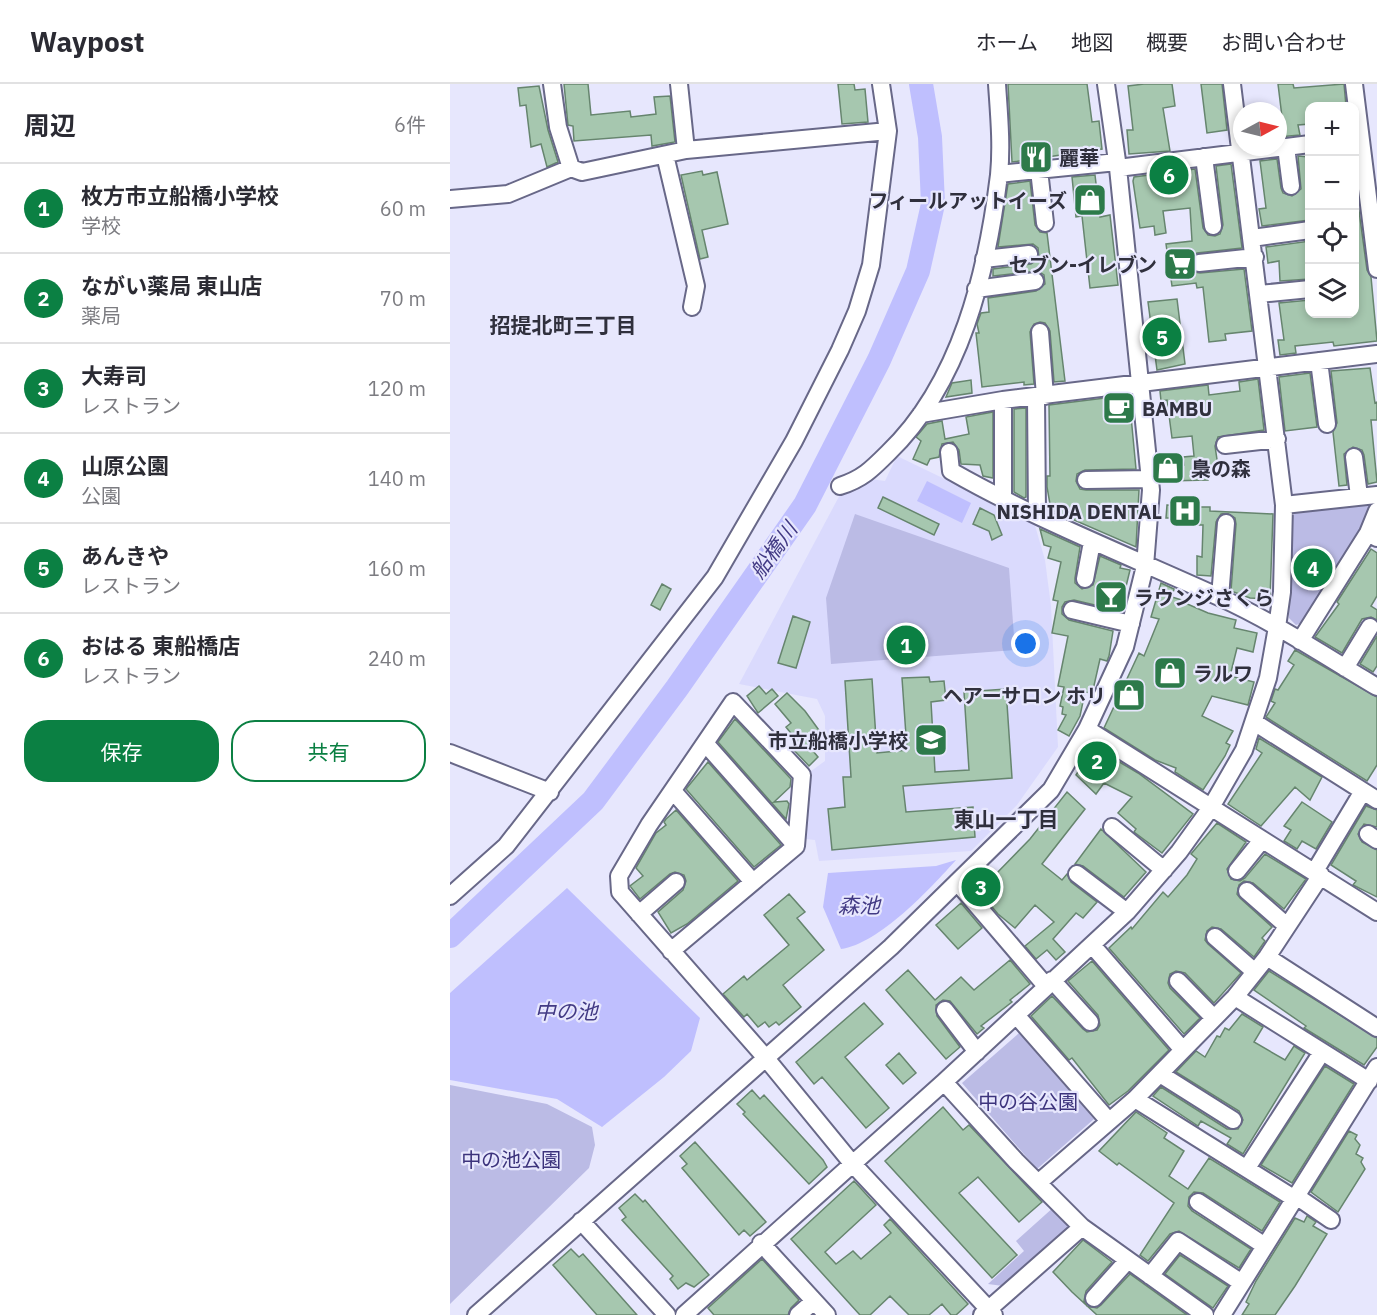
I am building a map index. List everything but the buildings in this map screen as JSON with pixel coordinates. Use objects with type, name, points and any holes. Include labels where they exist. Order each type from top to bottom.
[{"type":"street","points":[[552,84],[558,127],[571,168]]},
{"type":"street","points":[[679,84],[686,150]]},
{"type":"street","points":[[450,896],[506,846],[715,577],[794,441],[840,350],[863,293],[871,265],[879,220],[888,131],[880,84]]},
{"type":"street","points":[[840,486],[860,480],[899,442],[921,414],[951,362],[984,259],[999,174],[997,84]]},
{"type":"street","points":[[476,1315],[891,947],[1051,790],[1087,729],[1125,647],[1131,624],[1145,566],[1150,479],[1118,165],[1106,84]]},
{"type":"street","points":[[1232,84],[1235,102]]},
{"type":"street","points":[[1354,84],[1364,137],[1377,269]]},
{"type":"street","points":[[450,199],[508,194],[571,168],[582,172],[686,150],[888,131]]},
{"type":"street","points":[[1287,147],[1305,145]]},
{"type":"street","points":[[999,174],[1233,153]]},
{"type":"street","points":[[665,155],[696,286],[692,307]]},
{"type":"street","points":[[1287,155],[1291,186]]},
{"type":"street","points":[[684,1315],[761,1243],[977,1052],[1127,912],[1164,870],[1210,809],[1244,750],[1268,678],[1277,627],[1282,592],[1284,505],[1242,156]]},
{"type":"street","points":[[1204,157],[1213,226]]},
{"type":"street","points":[[1039,170],[1045,223]]},
{"type":"street","points":[[1252,238],[1305,231]]},
{"type":"street","points":[[984,259],[1029,254]]},
{"type":"street","points":[[1199,263],[1255,256]]},
{"type":"street","points":[[976,289],[1035,281]]},
{"type":"street","points":[[1259,294],[1305,289]]},
{"type":"street","points":[[1037,515],[1041,396],[1040,332]]},
{"type":"street","points":[[921,414],[1003,400],[1377,354]]},
{"type":"street","points":[[1319,361],[1327,424]]},
{"type":"street","points":[[1003,400],[1003,500]]},
{"type":"street","points":[[1225,445],[1277,439]]},
{"type":"street","points":[[949,452],[951,471],[1003,500],[1145,566],[1220,597],[1277,627],[1377,687]]},
{"type":"street","points":[[1354,457],[1359,496]]},
{"type":"street","points":[[1086,480],[1150,479]]},
{"type":"street","points":[[1284,505],[1377,495]]},
{"type":"street","points":[[1300,641],[1372,536],[1377,511]]},
{"type":"street","points":[[1220,597],[1226,523]]},
{"type":"street","points":[[1084,579],[1092,542]]},
{"type":"street","points":[[1072,610],[1131,624]]},
{"type":"street","points":[[1345,668],[1370,627]]},
{"type":"street","points":[[671,951],[796,846],[802,775],[733,702],[619,876],[620,892],[852,1162],[988,1313],[1082,1227]]},
{"type":"street","points":[[1038,1183],[1108,1120],[1135,1099],[1235,998],[1267,957],[1318,873],[1370,795],[1254,722]]},
{"type":"street","points":[[1087,729],[1210,809],[1318,873],[1377,912]]},
{"type":"street","points":[[705,743],[796,846]]},
{"type":"street","points":[[450,753],[550,792]]},
{"type":"street","points":[[673,791],[753,882]]},
{"type":"street","points":[[1112,827],[1164,870]]},
{"type":"street","points":[[1237,871],[1262,840]]},
{"type":"street","points":[[1077,874],[1127,912]]},
{"type":"street","points":[[639,915],[676,882]]},
{"type":"street","points":[[957,882],[1049,983],[1090,1022]]},
{"type":"street","points":[[1248,891],[1287,926]]},
{"type":"street","points":[[1215,937],[1255,972]]},
{"type":"street","points":[[1092,945],[1183,1050]]},
{"type":"street","points":[[1267,957],[1377,1028]]},
{"type":"street","points":[[1178,981],[1214,1018]]},
{"type":"street","points":[[1222,1315],[1373,1074],[1322,1052],[1235,998]]},
{"type":"street","points":[[945,1010],[977,1052]]},
{"type":"street","points":[[1016,1015],[1108,1120]]},
{"type":"street","points":[[1247,1168],[1322,1052]]},
{"type":"street","points":[[1160,1074],[1233,1120]]},
{"type":"street","points":[[944,1082],[1082,1227],[1205,1315]]},
{"type":"street","points":[[1135,1099],[1331,1220]]},
{"type":"street","points":[[1198,1202],[1265,1246]]},
{"type":"street","points":[[581,1221],[668,1315]]},
{"type":"street","points":[[1150,1276],[1178,1241],[1242,1283]]},
{"type":"street","points":[[761,1243],[827,1315]]},
{"type":"street","points":[[1094,1298],[1128,1260]]},
{"type":"street","points":[[798,1315],[814,1301]]},
{"type":"shaded area","points":[[897,456],[1034,522],[1045,560],[1051,606],[1058,747],[1017,805],[971,851],[819,861],[815,840],[806,839],[807,774],[825,761],[825,716],[817,699],[739,684],[843,489],[863,485],[870,479],[885,481]]},
{"type":"green space","points":[[1376,502],[1304,622],[1296,625],[1289,618],[1291,519],[1297,510]]},
{"type":"green space","points":[[855,514],[1009,568],[1015,650],[831,664],[826,598]]},
{"type":"green space","name":"中の谷公園","points":[[1019,1033],[1094,1119],[1037,1169],[962,1083]]},
{"type":"green space","name":"中の池公園","points":[[450,1085],[547,1104],[592,1127],[595,1145],[589,1168],[450,1304]]},
{"type":"green space","points":[[1055,1206],[1071,1224],[1003,1286],[988,1284],[1024,1251],[1016,1241]]},
{"type":"water","points":[[927,481],[971,503],[962,523],[917,501]]},
{"type":"water","name":"森池","points":[[956,860],[919,899],[887,926],[856,945],[841,949],[823,907],[828,873],[936,866]]},
{"type":"water","name":"中の池","points":[[567,888],[700,1018],[691,1051],[664,1077],[602,1127],[557,1099],[450,1080],[450,993]]},
{"type":"waterway","name":"船橋川","points":[[450,936],[593,801],[677,688],[805,505],[879,360],[918,271],[933,204],[930,137],[921,84]]},
{"type":"place","name":"麗華","points":[[1036,157]]},
{"type":"place","name":"おはる 東船橋店","points":[[1169,175]]},
{"type":"place","name":"フィールアットイーズ","points":[[1090,200]]},
{"type":"place","name":"セブン-イレブン","points":[[1180,264]]},
{"type":"place","name":"あんきや","points":[[1162,337]]},
{"type":"place","name":"BAMBU","points":[[1119,408]]},
{"type":"place","name":"梟の森","points":[[1168,468]]},
{"type":"place","name":"NISHIDA DENTAL","points":[[1185,511]]},
{"type":"place","name":"山原公園","points":[[1313,568]]},
{"type":"place","name":"ラウンジさくら","points":[[1111,597]]},
{"type":"place","name":"枚方市立船橋小学校","points":[[906,645]]},
{"type":"place","name":"ラルワ","points":[[1170,673]]},
{"type":"place","name":"ヘアーサロン ホリ","points":[[1129,695]]},
{"type":"place","name":"市立船橋小学校","points":[[931,740]]},
{"type":"place","name":"ながい薬局 東山店","points":[[1097,761]]},
{"type":"place","name":"大寿司","points":[[981,887]]},
{"type":"district","name":"招提北町三丁目","points":[[563,325]]},
{"type":"district","name":"東山一丁目","points":[[1006,819]]}]
